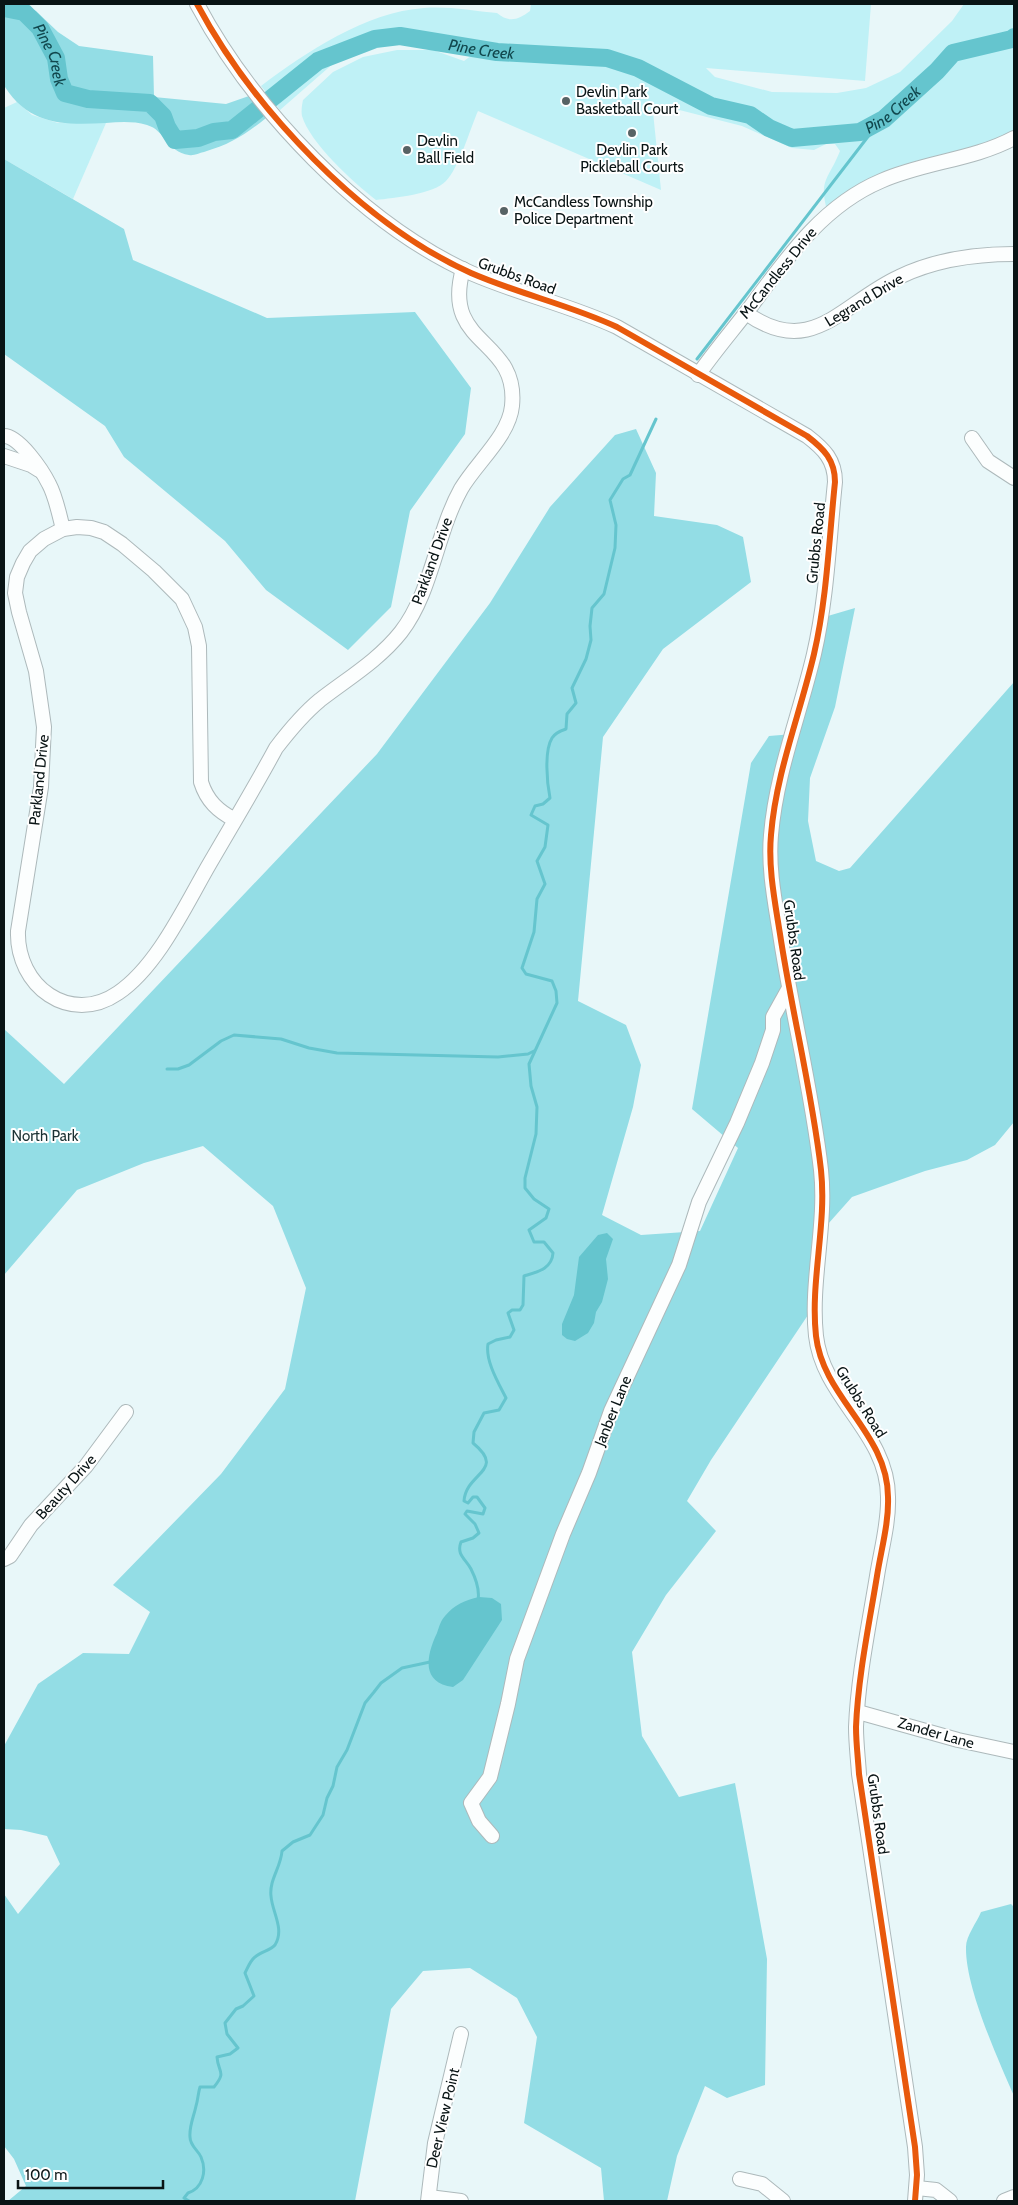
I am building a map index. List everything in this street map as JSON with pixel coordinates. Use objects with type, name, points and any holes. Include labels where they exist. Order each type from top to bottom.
[{"type":"street","name":"Grubbs Road","points":[[197,4],[236,66],[256,92],[317,161],[368,208],[416,243],[463,269],[607,323],[807,436],[829,457],[835,473],[818,632],[774,808],[770,838],[771,866],[788,990],[814,1117],[822,1180],[820,1239],[814,1304],[816,1337],[821,1361],[838,1392],[870,1435],[884,1465],[888,1497],[868,1629],[856,1728],[859,1774],[915,2148],[916,2198]]},
{"type":"street","name":"McCandless Drive","points":[[698,375],[804,237],[828,214],[851,196],[897,174],[985,151],[1014,138]]},
{"type":"street","name":"Legrand Drive","points":[[746,312],[773,328],[787,331],[808,329],[827,323],[881,286],[913,271],[962,258],[1014,254]]},
{"type":"street","name":"Parkland Drive","points":[[235,820],[219,811],[210,802],[200,782],[200,646],[188,609],[176,592],[164,579],[110,536],[84,527],[63,529],[44,539],[26,556],[17,577],[15,593],[36,671],[44,727],[42,779],[18,931],[20,957],[29,978],[49,995],[76,1004],[96,1002],[118,993],[137,976],[167,937],[235,820],[276,748],[314,705],[388,646],[404,628],[417,604],[454,502],[467,480],[506,425],[512,408],[508,375],[499,357],[473,333],[463,318],[458,298],[463,269]]},
{"type":"street","points":[[4,436],[9,436],[20,444],[48,483],[63,529]]},
{"type":"street","points":[[972,438],[988,461],[1014,478]]},
{"type":"street","points":[[4,456],[31,465],[39,470]]},
{"type":"street","name":"Janber Lane","points":[[492,1836],[479,1821],[471,1803],[490,1777],[517,1659],[611,1411],[679,1265],[699,1202],[734,1130],[762,1064],[774,1030],[773,1017],[788,990]]},
{"type":"street","name":"Beauty Drive","points":[[4,1559],[10,1556],[31,1525],[86,1466],[126,1412]]},
{"type":"street","name":"Zander Lane","points":[[858,1712],[958,1740],[1014,1752]]},
{"type":"street","name":"Deer View Point","points":[[428,2199],[435,2143],[461,2034]]},
{"type":"street","points":[[740,2179],[762,2184],[783,2201]]},
{"type":"street","points":[[916,2198],[936,2190],[949,2201]]},
{"type":"street","points":[[1004,2201],[1014,2197]]},
{"type":"street","points":[[428,2199],[461,2201]]},
{"type":"shaded area","points":[[531,4],[871,4],[865,81],[706,68],[715,77],[772,92],[837,93],[866,88],[900,72],[952,21],[964,4],[1014,4],[1014,138],[916,169],[828,214],[824,187],[840,151],[835,144],[826,144],[814,150],[792,148],[742,126],[656,104],[653,112],[661,190],[478,111],[460,158],[446,181],[433,189],[423,192],[403,197],[376,200],[334,162],[314,138],[302,116],[303,100],[333,72],[363,57],[397,50],[433,50],[464,61],[472,55],[420,39],[378,39],[343,55],[280,110],[261,86],[317,47],[359,25],[380,17],[402,11],[442,8],[497,13],[506,18],[514,19],[530,11]]},
{"type":"shaded area","points":[[17,102],[32,115],[58,123],[106,123],[73,199],[4,159],[4,108]]},
{"type":"shaded area","points":[[607,1233],[613,1239],[606,1259],[608,1279],[602,1302],[588,1333],[575,1341],[567,1339],[562,1335],[562,1324],[574,1295],[579,1257],[598,1235]]},
{"type":"shaded area","points":[[479,1597],[492,1598],[501,1604],[502,1620],[463,1680],[453,1687],[443,1684],[435,1680],[429,1667],[430,1651],[440,1624],[448,1612],[456,1606],[464,1601]]},
{"type":"green space","points":[[4,4],[20,4],[36,11],[58,32],[79,46],[153,56],[154,97],[226,104],[249,96],[266,118],[230,142],[214,149],[191,155],[176,150],[158,131],[147,125],[126,122],[63,123],[37,116],[15,100],[5,87],[2,61]]},
{"type":"green space","points":[[4,159],[124,229],[133,260],[267,318],[415,312],[471,388],[465,434],[410,511],[391,607],[348,650],[266,590],[225,541],[124,457],[105,426],[4,354]]},
{"type":"green space","name":"North Park","points":[[636,429],[656,473],[654,516],[717,525],[743,537],[751,582],[663,649],[603,737],[578,1001],[626,1025],[641,1065],[633,1107],[602,1215],[641,1235],[700,1231],[738,1148],[692,1109],[751,763],[769,736],[793,734],[821,618],[855,608],[835,707],[810,778],[808,821],[816,861],[839,871],[850,868],[1014,682],[1014,1122],[995,1145],[967,1160],[925,1171],[852,1197],[812,1242],[808,1315],[711,1460],[687,1501],[716,1531],[666,1595],[632,1652],[642,1736],[679,1797],[735,1783],[767,1959],[765,2085],[727,2098],[705,2086],[677,2156],[667,2201],[604,2201],[601,2168],[524,2123],[537,2037],[517,1998],[470,1968],[423,1971],[391,2009],[355,2201],[8,2201],[26,2186],[14,2159],[4,2146],[4,1894],[18,1914],[60,1864],[47,1836],[21,1830],[4,1829],[4,1746],[38,1684],[83,1653],[129,1654],[150,1612],[113,1585],[221,1474],[285,1389],[306,1288],[273,1206],[203,1146],[144,1163],[77,1190],[4,1275],[4,1029],[64,1084],[377,754],[490,603],[550,507],[615,435]]},
{"type":"green space","points":[[1011,1904],[1014,1907],[1014,2096],[977,2002],[967,1963],[966,1947],[966,1943],[981,1912]]},
{"type":"waterway","name":"Pine Creek","points":[[4,8],[24,12],[40,28],[56,58],[59,79],[65,93],[88,99],[150,103],[163,116],[175,140],[198,138],[214,132],[232,130],[318,61],[375,39],[400,36],[497,52],[607,58],[638,68],[711,106],[750,115],[769,128],[792,138],[860,132],[884,119],[937,71],[953,53],[1014,37]]},
{"type":"waterway","points":[[697,359],[880,121]]},
{"type":"waterway","points":[[478,1600],[476,1580],[461,1554],[460,1546],[461,1542],[473,1538],[479,1533],[475,1524],[465,1514],[467,1511],[483,1514],[485,1508],[477,1497],[473,1497],[468,1503],[464,1501],[466,1491],[486,1466],[486,1460],[482,1452],[473,1443],[474,1432],[484,1413],[499,1410],[506,1398],[491,1365],[488,1344],[510,1337],[514,1330],[508,1313],[512,1310],[520,1310],[523,1305],[524,1276],[547,1266],[553,1253],[544,1242],[534,1242],[529,1230],[546,1218],[549,1209],[534,1199],[525,1188],[525,1178],[536,1134],[537,1107],[531,1086],[529,1064],[557,1003],[556,991],[552,981],[526,974],[522,968],[534,932],[537,899],[545,884],[537,861],[545,847],[548,825],[531,815],[535,806],[543,804],[550,798],[547,767],[549,744],[555,735],[566,729],[567,714],[576,703],[572,688],[586,659],[591,640],[592,608],[604,594],[615,548],[616,525],[610,500],[623,479],[630,475],[656,419]]},
{"type":"waterway","points":[[167,1069],[178,1069],[189,1065],[221,1041],[234,1035],[281,1039],[309,1048],[337,1053],[498,1057],[528,1054],[534,1051]]},
{"type":"waterway","points":[[189,2201],[184,2198],[200,2183],[204,2168],[201,2157],[191,2143],[190,2137],[199,2089],[200,2087],[214,2087],[221,2075],[217,2057],[230,2054],[238,2048],[227,2034],[225,2023],[236,2009],[243,2006],[254,1996],[245,1973],[250,1962],[257,1955],[273,1947],[278,1939],[279,1933],[271,1890],[282,1851],[293,1842],[310,1835],[323,1815],[337,1767],[347,1750],[365,1703],[381,1683],[402,1668],[430,1662]]},
{"type":"cycle path","points":[[197,4],[220,44],[248,83],[280,122],[314,159],[351,194],[390,225],[430,252],[471,273],[581,312],[617,327],[807,436],[823,450],[833,467],[835,482],[822,612],[814,654],[778,789],[771,835],[770,860],[780,934],[821,1170],[822,1211],[815,1295],[816,1336],[821,1358],[830,1378],[878,1454],[885,1474],[888,1497],[886,1527],[861,1670],[856,1733],[859,1774],[915,2147],[917,2175],[915,2201]]},
{"type":"place","name":"Devlin Park Basketball Court","points":[[566,101]]},
{"type":"place","name":"Devlin Park Pickleball Courts","points":[[632,133]]},
{"type":"place","name":"Devlin Ball Field","points":[[407,150]]},
{"type":"place","name":"McCandless Township Police Department","points":[[504,211]]}]
